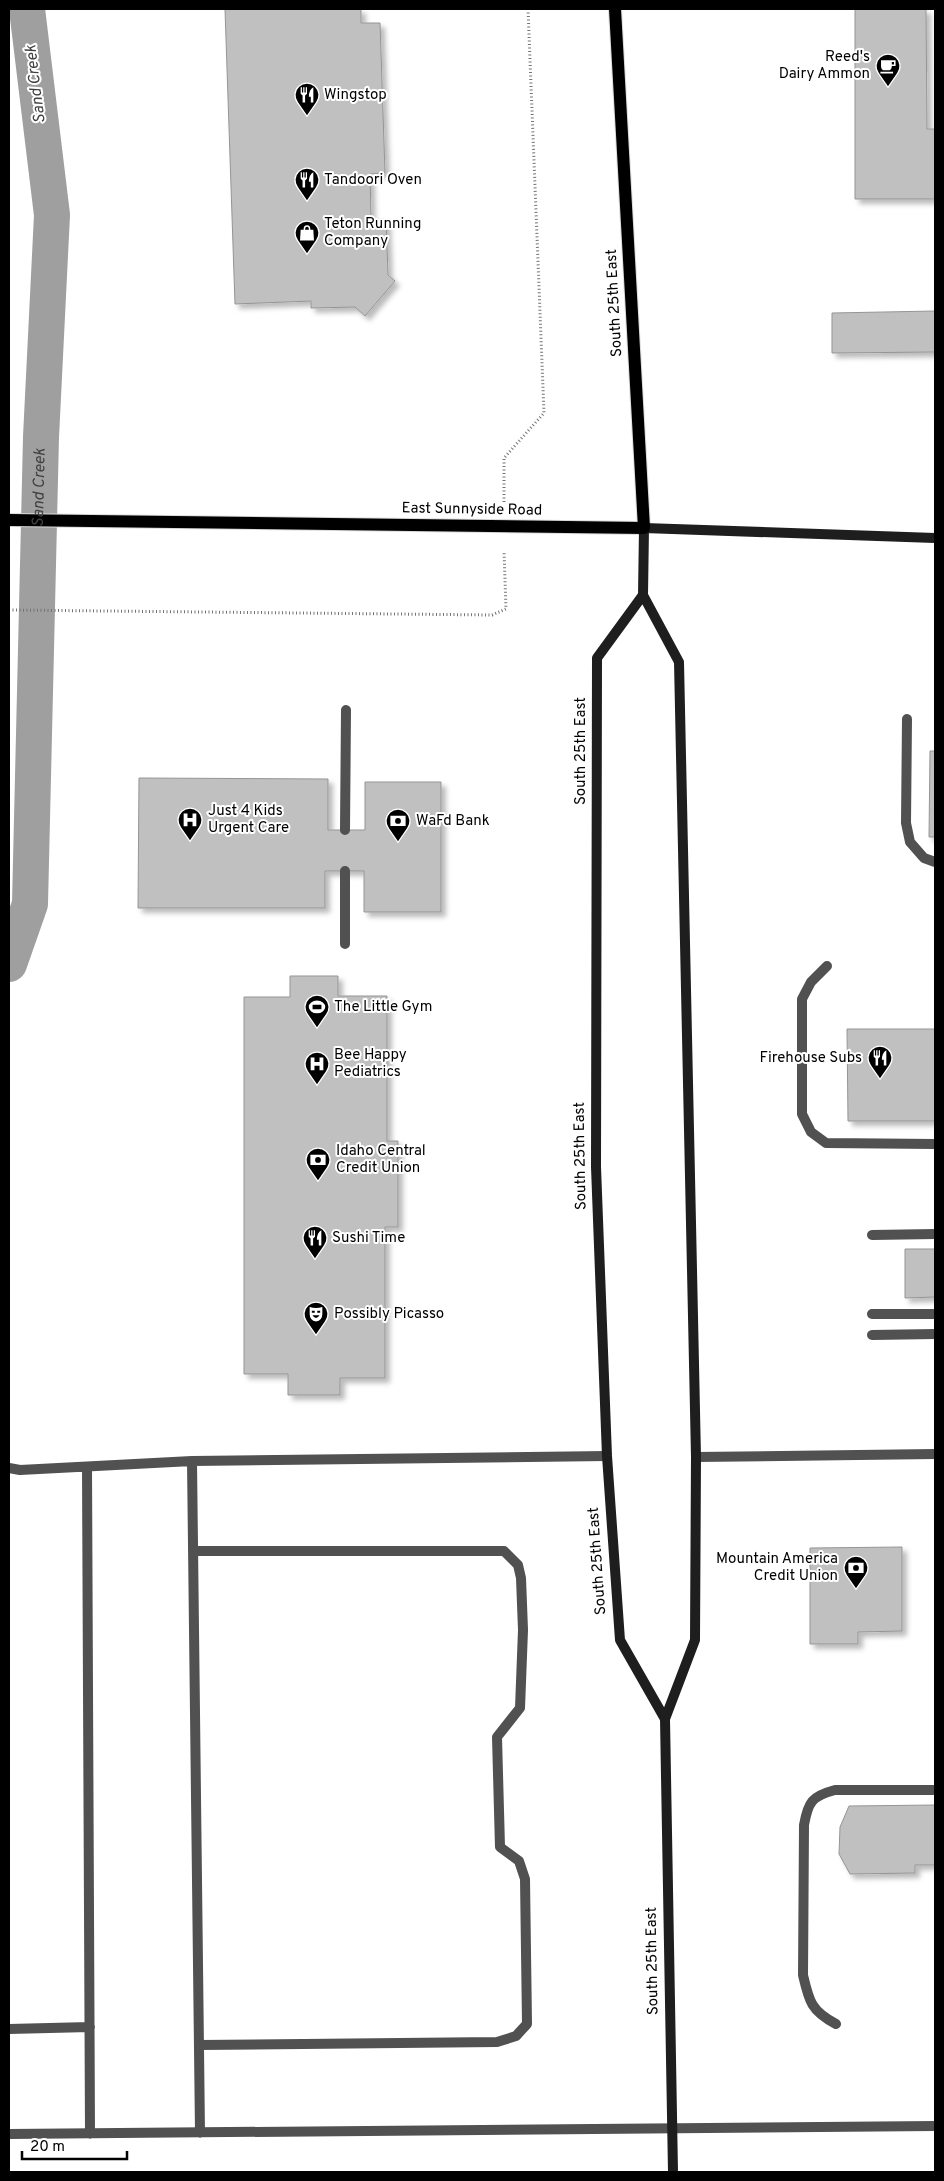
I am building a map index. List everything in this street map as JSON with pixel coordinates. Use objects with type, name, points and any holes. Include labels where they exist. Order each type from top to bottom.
[{"type":"main road","name":"South 25th East","points":[[615,9],[644,528],[644,595],[679,662],[696,1457],[695,1640],[665,1719],[673,2172]]},
{"type":"main road","name":"East Sunnyside Road","points":[[9,520],[644,528],[935,538]]},
{"type":"main road","name":"South 25th East","points":[[644,595],[597,658],[596,1167],[607,1456],[620,1640],[665,1719]]},
{"type":"lane","points":[[345,830],[346,710]]},
{"type":"lane","points":[[907,719],[906,823],[910,842],[924,858],[935,862]]},
{"type":"lane","points":[[345,871],[345,944]]},
{"type":"lane","points":[[827,966],[811,982],[802,999],[802,1114],[811,1132],[826,1143],[935,1144]]},
{"type":"lane","points":[[872,1235],[935,1234]]},
{"type":"lane","points":[[872,1314],[935,1314]]},
{"type":"lane","points":[[872,1336],[935,1334]]},
{"type":"lane","points":[[696,1457],[935,1454]]},
{"type":"lane","points":[[9,1468],[20,1470],[192,1460],[607,1456]]},
{"type":"lane","points":[[192,1460],[200,2132]]},
{"type":"lane","points":[[87,1467],[90,2134]]},
{"type":"lane","points":[[194,1551],[504,1551],[518,1565],[522,1578],[523,1640],[520,1708],[497,1738],[500,1847],[519,1861],[525,1879],[526,2024],[516,2036],[497,2042],[199,2045]]},
{"type":"lane","points":[[836,2024],[820,2016],[809,1998],[803,1975],[804,1825],[808,1805],[821,1794],[835,1790],[935,1790]]},
{"type":"lane","points":[[9,2029],[90,2027]]},
{"type":"lane","points":[[9,2134],[935,2126]]},
{"type":"path","points":[[504,458],[544,413],[528,9]]},
{"type":"path","points":[[9,610],[492,615],[506,609]]},
{"type":"building","points":[[225,9],[361,9],[361,23],[380,23],[385,173],[370,174],[371,219],[386,219],[388,275],[395,281],[365,316],[355,307],[311,308],[311,301],[235,304]]},
{"type":"building","points":[[855,9],[926,9],[927,129],[935,129],[935,199],[855,199]]},
{"type":"building","points":[[935,311],[935,352],[832,353],[832,313]]},
{"type":"building","points":[[930,751],[935,751],[935,837],[929,837]]},
{"type":"building","points":[[139,778],[328,779],[328,830],[365,830],[365,782],[441,782],[441,912],[364,912],[364,871],[325,871],[325,908],[138,908]]},
{"type":"building","points":[[290,976],[338,976],[338,996],[387,996],[387,1141],[398,1141],[398,1227],[385,1227],[385,1378],[340,1378],[340,1395],[288,1395],[288,1374],[244,1374],[244,997],[290,997]]},
{"type":"building","points":[[847,1029],[935,1029],[935,1121],[848,1121]]},
{"type":"building","points":[[905,1249],[935,1249],[935,1297],[905,1298]]},
{"type":"building","name":"Mountain America Credit Union","points":[[902,1547],[902,1631],[858,1632],[858,1644],[810,1644],[810,1548]]},
{"type":"building","points":[[935,1805],[935,1865],[915,1865],[915,1873],[850,1874],[839,1854],[840,1827],[849,1806]]},
{"type":"waterway","name":"Sand Creek","points":[[9,964],[30,904],[41,437],[52,215],[27,9]]},
{"type":"place","name":"Reed's Dairy Ammon","points":[[888,87]]},
{"type":"place","name":"Wingstop","points":[[307,116]]},
{"type":"place","name":"Tandoori Oven","points":[[307,201]]},
{"type":"place","name":"Teton Running Company","points":[[307,254]]},
{"type":"place","name":"Just 4 Kids Urgent Care","points":[[190,841]]},
{"type":"place","name":"WaFd Bank","points":[[398,842]]},
{"type":"place","name":"The Little Gym","points":[[317,1028]]},
{"type":"place","name":"Firehouse Subs","points":[[880,1079]]},
{"type":"place","name":"Bee Happy Pediatrics","points":[[317,1085]]},
{"type":"place","name":"Idaho Central Credit Union","points":[[318,1181]]},
{"type":"place","name":"Sushi Time","points":[[315,1259]]},
{"type":"place","name":"Possibly Picasso","points":[[316,1335]]},
{"type":"place","name":"Mountain America Credit Union","points":[[856,1589]]}]
